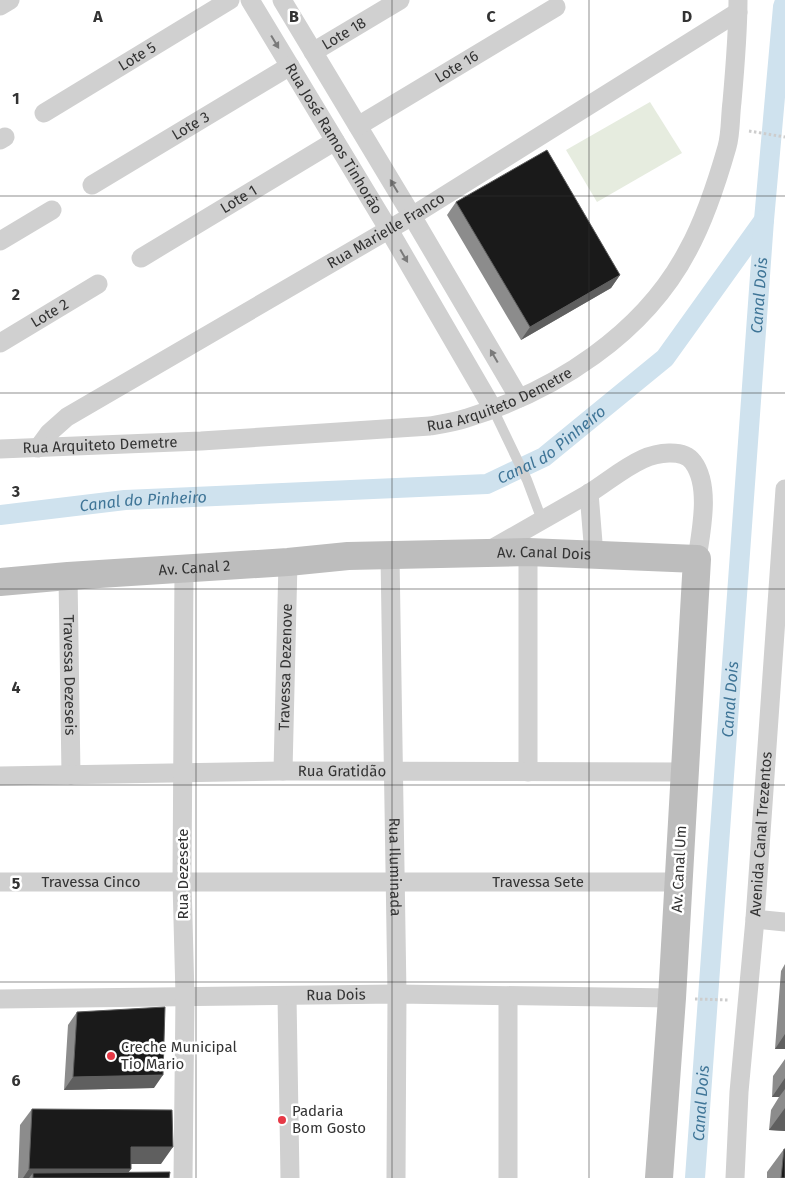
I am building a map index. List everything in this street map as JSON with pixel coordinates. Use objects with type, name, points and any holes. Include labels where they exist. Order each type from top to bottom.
[{"type":"street","points":[[0,6],[10,0]]},
{"type":"street","name":"Lote 5","points":[[44,113],[230,0]]},
{"type":"street","name":"Rua José Ramos Tinhorão","points":[[250,0],[389,230],[493,409]]},
{"type":"street","name":"Rua José Ramos Tinhorão","points":[[282,0],[519,398]]},
{"type":"street","name":"Lote 18","points":[[313,52],[400,0]]},
{"type":"street","name":"Rua Marielle Franco","points":[[38,448],[49,433],[67,417],[412,216],[738,6]]},
{"type":"street","name":"Rua Arquiteto Demetre","points":[[0,449],[201,441],[430,426],[466,418],[493,409],[547,386],[596,354],[635,320],[662,290],[688,250],[708,204],[728,146],[738,6]]},
{"type":"street","name":"Lote 16","points":[[358,126],[556,7]]},
{"type":"street","name":"Lote 3","points":[[92,186],[290,66]]},
{"type":"street","name":"Lote 1","points":[[141,258],[335,141]]},
{"type":"street","points":[[0,241],[52,210]]},
{"type":"street","name":"Lote 2","points":[[0,343],[98,284]]},
{"type":"street","points":[[484,553],[589,493],[643,459],[660,454],[674,453],[685,455],[693,461],[701,478],[703,494],[698,559]]},
{"type":"street","name":"Avenida Canal Trezentos","points":[[735,1178],[739,1092],[755,919],[785,489]]},
{"type":"street","points":[[589,493],[594,555]]},
{"type":"street","points":[[528,552],[528,772]]},
{"type":"street","name":"Av. Canal Dois","points":[[390,556],[528,552],[698,559]]},
{"type":"street","name":"Av. Canal 2","points":[[0,582],[288,562],[348,556],[390,556]]},
{"type":"street","name":"Rua Iluminada","points":[[390,556],[396,883],[396,1178]]},
{"type":"street","name":"Av. Canal Um","points":[[659,1178],[682,999],[679,882],[698,559]]},
{"type":"street","name":"Travessa Dezenove","points":[[283,771],[288,562]]},
{"type":"street","name":"Rua Dezesete","points":[[183,1178],[185,996],[182,882],[184,569]]},
{"type":"street","name":"Travessa Dezeseis","points":[[68,576],[71,775]]},
{"type":"street","name":"Rua Gratidão","points":[[0,776],[283,771],[685,772]]},
{"type":"street","name":"Travessa Cinco","points":[[0,882],[396,883]]},
{"type":"street","name":"Travessa Sete","points":[[396,883],[679,882]]},
{"type":"street","points":[[755,919],[785,922]]},
{"type":"street","name":"Rua Dois","points":[[0,999],[397,994],[682,999]]},
{"type":"street","points":[[287,996],[290,1178]]},
{"type":"street","points":[[508,996],[508,1178]]},
{"type":"lane","points":[[493,409],[527,480],[542,520]]},
{"type":"path","points":[[751,132],[785,137]]},
{"type":"path","points":[[682,999],[724,1000]]},
{"type":"shaded area","points":[[650,102],[682,153],[597,202],[566,150]]},
{"type":"building","points":[[547,150],[620,275],[530,327],[456,202]]},
{"type":"building","name":"Creche Municipal Tio Mario","points":[[165,1007],[163,1075],[73,1077],[77,1012]]},
{"type":"building","points":[[32,1109],[172,1110],[173,1147],[131,1147],[131,1169],[29,1169]]},
{"type":"building","points":[[784,1149],[785,1178],[781,1178]]},
{"type":"building","points":[[170,1172],[169,1178],[33,1178],[33,1173]]},
{"type":"waterway","name":"Canal do Pinheiro","points":[[0,515],[125,500],[487,484],[544,457],[665,358],[764,220],[785,1]]},
{"type":"waterway","name":"Canal Dois","points":[[695,1178],[764,220]]},
{"type":"place","name":"Creche Municipal Tio Mario","points":[[111,1056]]},
{"type":"place","name":"Padaria Bom Gosto","points":[[282,1120]]}]
